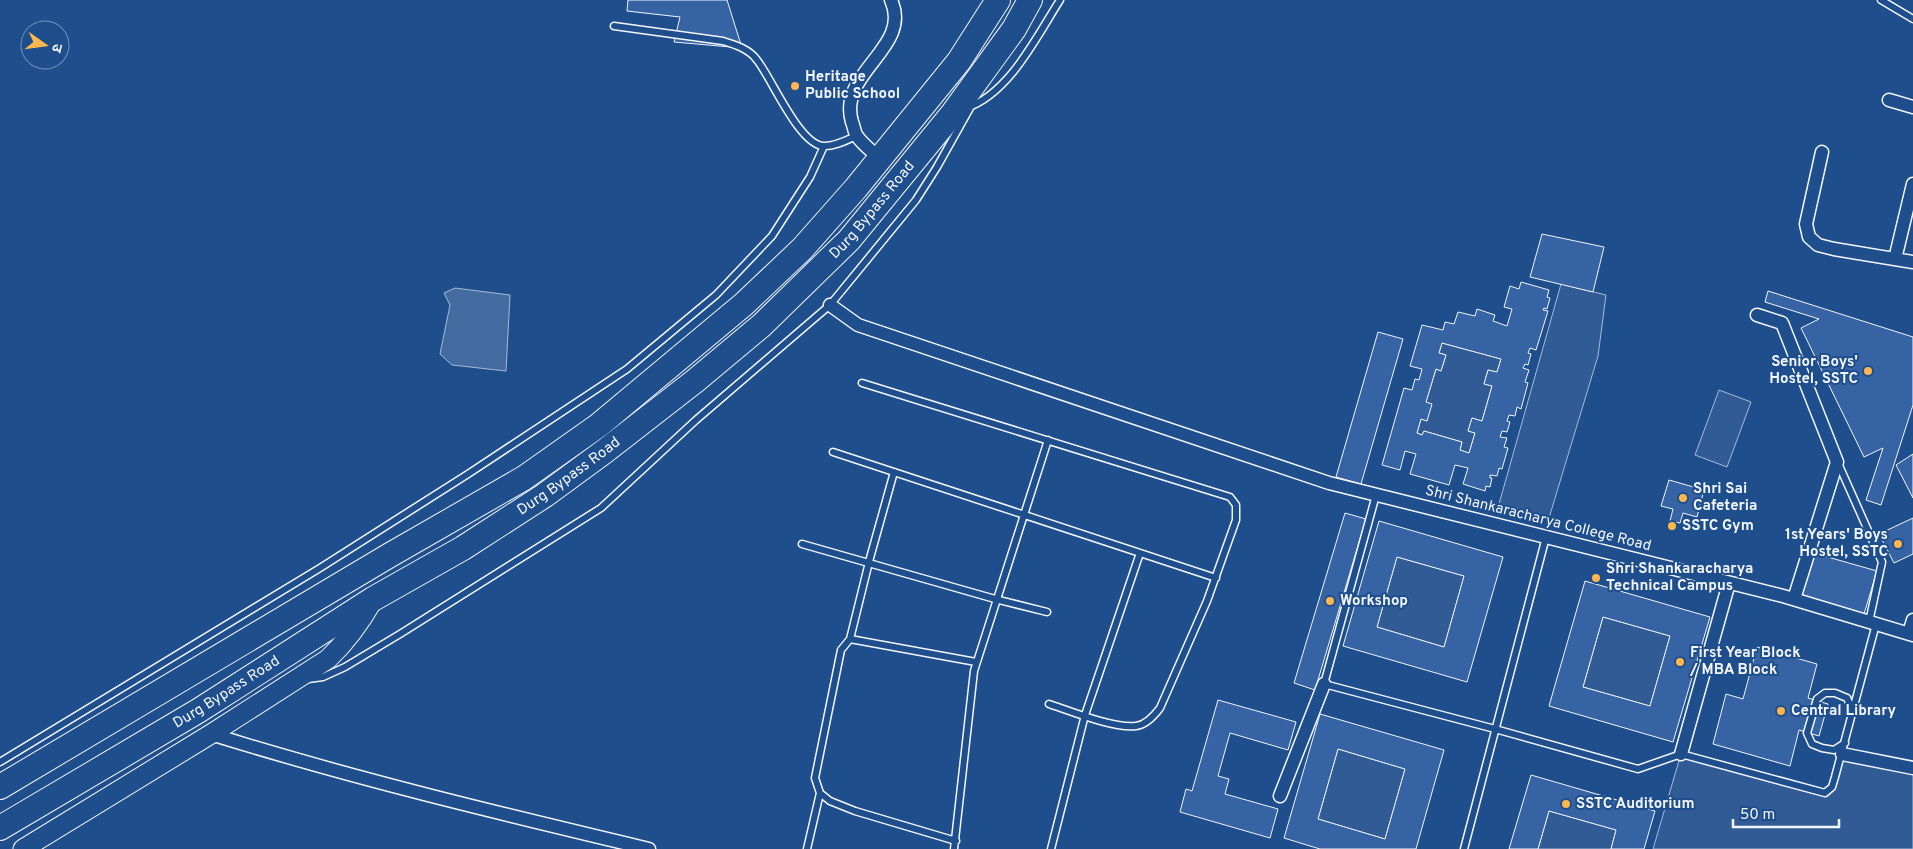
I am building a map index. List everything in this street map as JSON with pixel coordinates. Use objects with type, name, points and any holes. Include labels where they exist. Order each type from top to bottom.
[{"type":"highway","name":"Durg Bypass Road","points":[[0,787],[390,555],[524,478],[599,425],[744,304],[802,249],[959,61],[998,0]]},
{"type":"highway","name":"Durg Bypass Road","points":[[0,828],[198,711],[374,599],[464,548],[544,495],[612,446],[725,356],[762,325],[849,240],[962,110],[1014,29],[1030,0]]},
{"type":"street","points":[[879,158],[856,136],[849,107],[855,87],[888,42],[895,18],[891,0]]},
{"type":"street","points":[[1888,100],[1913,107]]},
{"type":"street","points":[[1822,152],[1806,224],[1809,237],[1818,245],[1834,249],[1913,262]]},
{"type":"street","points":[[1895,259],[1913,184]]},
{"type":"street","name":"Shri Shankaracharya College Road","points":[[830,305],[858,325],[1329,483],[1794,599],[1911,634]]},
{"type":"street","points":[[1757,315],[1782,323],[1838,462],[1794,599]]},
{"type":"street","points":[[1681,754],[1729,583]]},
{"type":"street","points":[[23,849],[210,734],[328,658],[343,645],[359,624],[374,599]]},
{"type":"street","points":[[1911,634],[1913,620]]},
{"type":"street","points":[[1280,796],[1324,684]]},
{"type":"street","points":[[210,734],[279,756],[458,803],[649,849]]},
{"type":"street","points":[[1843,748],[1913,768]]},
{"type":"lane","points":[[291,682],[323,677],[345,667],[601,508],[696,420],[830,305],[916,200],[937,168],[962,110],[995,92],[1024,57],[1060,0]]},
{"type":"lane","points":[[1880,0],[1913,19]]},
{"type":"lane","points":[[614,26],[723,41],[738,45],[756,59],[794,121],[807,138],[815,144],[831,146],[856,136]]},
{"type":"lane","points":[[0,762],[320,568],[628,369],[716,295],[772,236],[810,177],[824,146]]},
{"type":"lane","points":[[862,383],[1230,497],[1236,505],[1236,520],[1216,578],[1160,708],[1150,720],[1136,726],[1116,724],[1049,704]]},
{"type":"lane","points":[[954,849],[976,662],[1048,440]]},
{"type":"lane","points":[[833,452],[1216,578]]},
{"type":"lane","points":[[1376,495],[1324,684],[1638,769],[1681,754],[1824,792],[1832,787],[1853,711],[1872,623],[1882,562],[1838,462]]},
{"type":"lane","points":[[807,849],[820,793],[815,778],[841,650],[850,639],[894,472]]},
{"type":"lane","points":[[1464,849],[1546,537]]},
{"type":"lane","points":[[802,544],[1047,612]]},
{"type":"lane","points":[[1051,849],[1085,715],[1140,553]]},
{"type":"lane","points":[[850,639],[976,662]]},
{"type":"lane","points":[[1843,748],[1834,750],[1812,744],[1807,733],[1817,699],[1825,693],[1835,693],[1847,698],[1853,711]]},
{"type":"lane","points":[[820,793],[830,801],[855,811],[956,841]]},
{"type":"shaded area","points":[[1561,284],[1606,295],[1598,356],[1549,518],[1499,504]]},
{"type":"shaded area","points":[[455,288],[510,295],[506,371],[452,365],[440,354],[450,305],[444,293]]},
{"type":"shaded area","points":[[1442,343],[1501,359],[1497,372],[1488,370],[1484,384],[1492,386],[1482,421],[1472,418],[1468,431],[1475,433],[1469,453],[1460,450],[1462,442],[1424,431],[1422,435],[1417,433],[1421,419],[1427,421],[1426,402],[1436,369],[1441,371],[1446,355],[1439,353]]},
{"type":"shaded area","points":[[1719,390],[1751,402],[1727,467],[1695,455]]},
{"type":"shaded area","points":[[1397,557],[1464,576],[1444,647],[1377,627]]},
{"type":"shaded area","points":[[1603,617],[1670,636],[1650,706],[1583,687]]},
{"type":"shaded area","points":[[1338,749],[1405,769],[1385,839],[1318,819]]},
{"type":"shaded area","points":[[1681,754],[1824,793],[1832,787],[1842,754],[1913,768],[1913,849],[1653,849]]},
{"type":"shaded area","points":[[1549,811],[1616,830],[1611,849],[1538,849]]},
{"type":"building","points":[[628,0],[727,0],[742,48],[674,42],[680,17],[627,11]]},
{"type":"building","points":[[1542,234],[1604,247],[1593,292],[1530,277]]},
{"type":"building","points":[[1521,282],[1549,290],[1547,297],[1550,298],[1547,309],[1544,308],[1543,310],[1548,311],[1536,350],[1530,348],[1528,353],[1531,354],[1528,365],[1525,364],[1523,368],[1529,370],[1525,382],[1528,383],[1521,409],[1517,407],[1515,416],[1509,415],[1507,421],[1510,422],[1507,432],[1502,431],[1500,437],[1507,438],[1504,447],[1508,448],[1502,469],[1499,468],[1497,476],[1490,475],[1490,478],[1492,478],[1490,487],[1486,486],[1485,491],[1463,484],[1468,468],[1455,465],[1449,485],[1410,474],[1416,454],[1405,451],[1400,470],[1382,465],[1404,388],[1412,390],[1415,379],[1419,380],[1422,369],[1410,366],[1422,325],[1443,330],[1445,322],[1454,324],[1458,312],[1475,316],[1477,309],[1495,315],[1493,321],[1507,326],[1512,309],[1504,307],[1510,286],[1519,289]],"holes":[[[1442,343],[1501,359],[1497,372],[1488,370],[1484,384],[1492,386],[1482,421],[1472,418],[1468,431],[1475,433],[1469,453],[1460,450],[1462,442],[1424,431],[1422,435],[1417,433],[1421,419],[1427,421],[1432,404],[1426,402],[1436,369],[1441,371],[1446,355],[1439,353]]]},
{"type":"building","name":"Senior Boys' Hostel, SSTC","points":[[1768,291],[1913,337],[1913,405],[1881,505],[1866,500],[1883,448],[1864,457],[1801,328],[1819,319],[1765,302]]},
{"type":"building","points":[[1378,332],[1403,339],[1361,484],[1336,477]]},
{"type":"building","name":"1st Years' Boys Hostel, SSTC","points":[[1913,454],[1913,498],[1896,465]]},
{"type":"building","name":"Shri Sai Cafeteria","points":[[1669,480],[1704,490],[1697,517],[1683,513],[1680,523],[1670,521],[1673,509],[1661,506]]},
{"type":"building","name":"Workshop","points":[[1345,513],[1366,519],[1315,690],[1294,683]]},
{"type":"building","name":"1st Years' Boys Hostel, SSTC","points":[[1913,518],[1913,554],[1894,563],[1879,534]]},
{"type":"building","points":[[1379,521],[1503,557],[1467,682],[1343,646]],"holes":[[[1397,557],[1464,576],[1444,647],[1377,627]]]},
{"type":"building","points":[[1810,552],[1877,571],[1864,614],[1798,595]]},
{"type":"building","name":"First Year Block / MBA Block","points":[[1585,581],[1710,617],[1673,742],[1549,706]],"holes":[[[1603,617],[1670,636],[1650,706],[1583,687]]]},
{"type":"building","points":[[1757,647],[1817,664],[1808,698],[1828,704],[1819,736],[1799,730],[1790,766],[1713,744],[1726,694],[1743,699]]},
{"type":"building","points":[[1218,700],[1296,722],[1288,750],[1230,733],[1218,776],[1229,779],[1225,794],[1278,809],[1270,838],[1180,812],[1186,789],[1192,791]]},
{"type":"building","points":[[1320,714],[1444,750],[1416,849],[1320,849],[1284,838]],"holes":[[[1338,749],[1405,769],[1385,839],[1318,819]]]},
{"type":"building","points":[[1531,775],[1655,811],[1644,849],[1611,849],[1616,830],[1549,811],[1538,849],[1509,849]]},
{"type":"place","name":"Heritage Public School","points":[[795,86]]},
{"type":"place","name":"Senior Boys' Hostel, SSTC","points":[[1868,371]]},
{"type":"place","name":"Shri Sai Cafeteria","points":[[1683,498]]},
{"type":"place","name":"SSTC Gym","points":[[1672,526]]},
{"type":"place","name":"1st Years' Boys Hostel, SSTC","points":[[1898,544]]},
{"type":"place","name":"Shri Shankaracharya Technical Campus","points":[[1596,578]]},
{"type":"place","name":"Workshop","points":[[1330,601]]},
{"type":"place","name":"First Year Block / MBA Block","points":[[1680,662]]},
{"type":"place","name":"Central Library","points":[[1781,711]]},
{"type":"place","name":"SSTC Auditorium","points":[[1566,804]]}]
